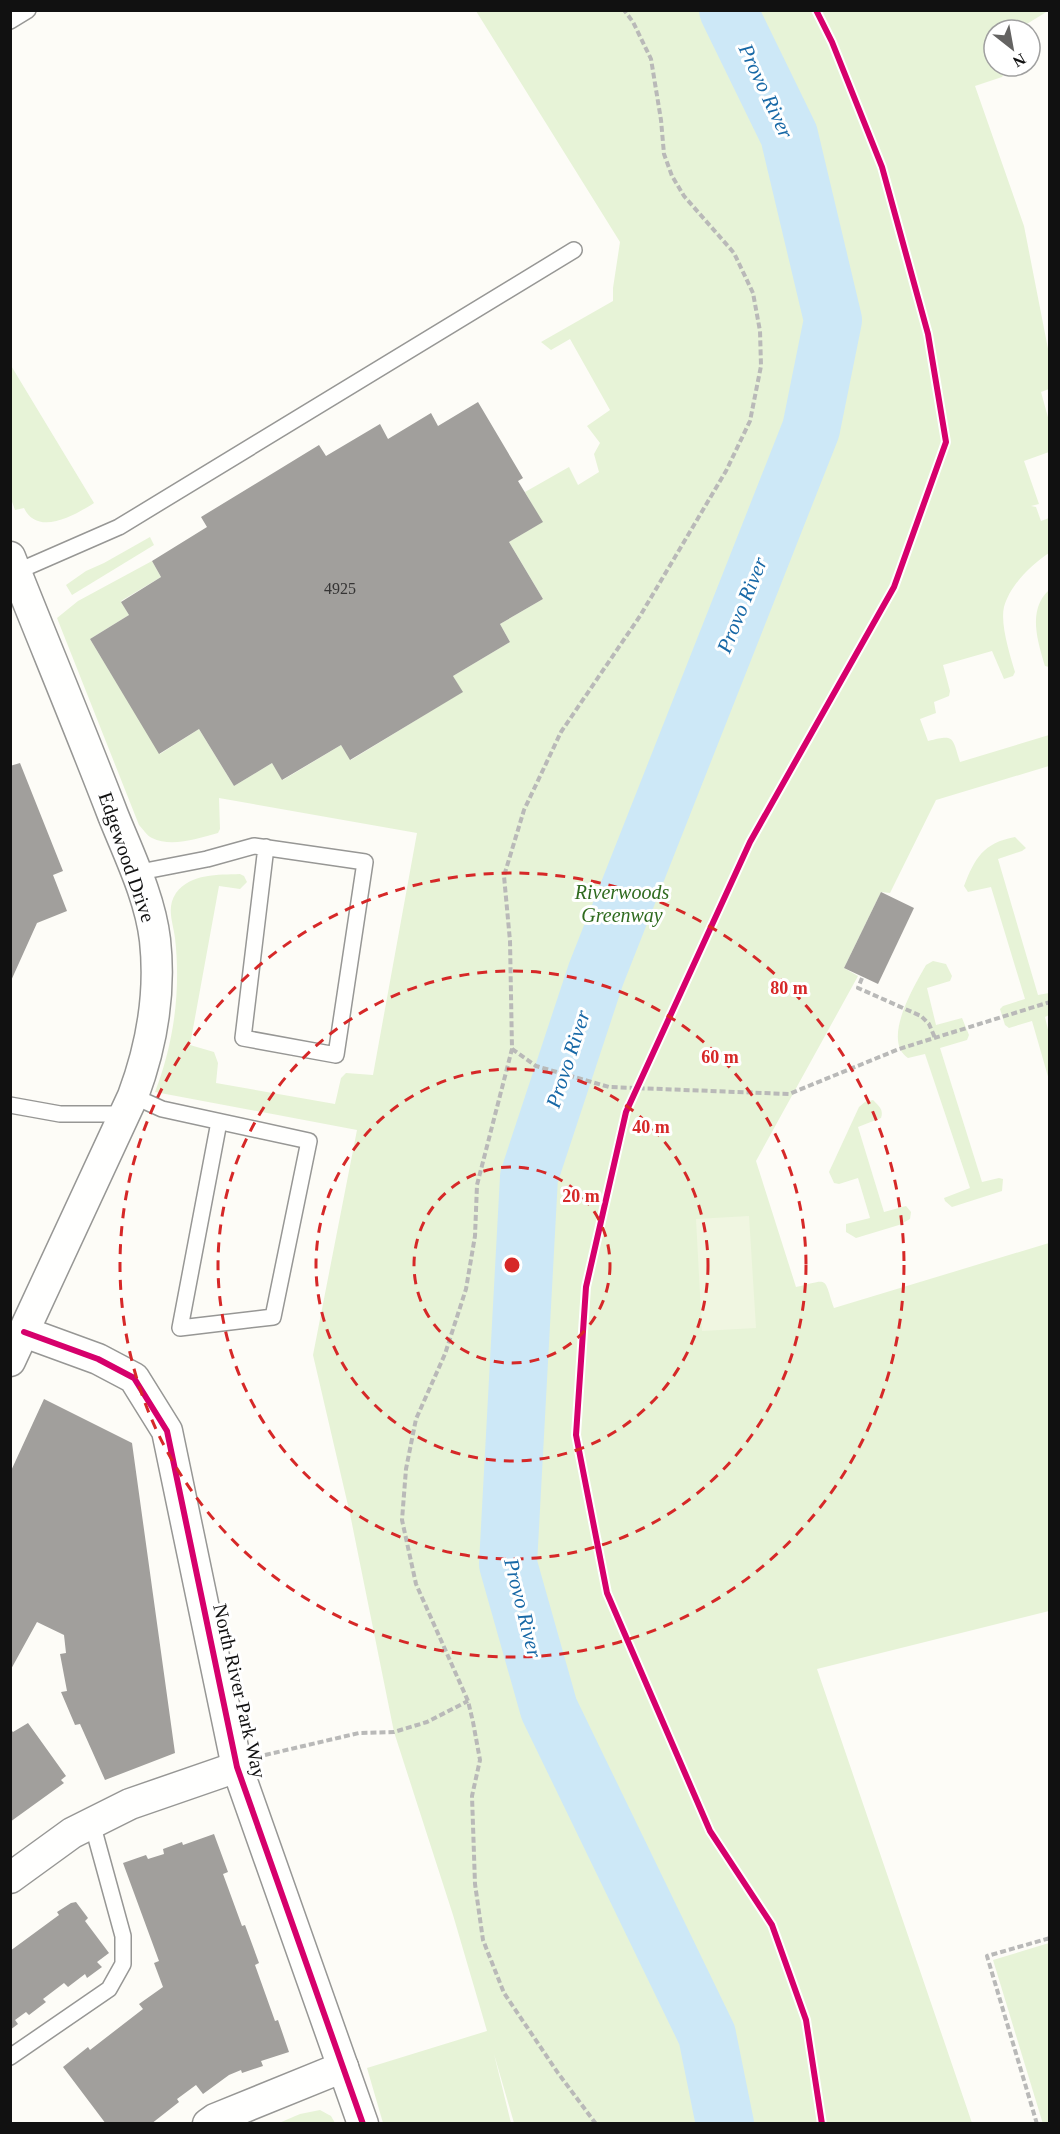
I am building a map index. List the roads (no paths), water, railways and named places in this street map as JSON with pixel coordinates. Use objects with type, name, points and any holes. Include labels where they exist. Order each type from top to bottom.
[{"type":"street","name":"Edgewood Drive","points":[[10,1361],[128,1105],[144,1065],[158,995],[155,939],[148,908],[87,746],[14,565]]},
{"type":"street","name":"North River Park Way","points":[[24,1332],[98,1359],[134,1378],[167,1431],[237,1767],[363,2124]]},
{"type":"street","points":[[10,1878],[72,1833],[130,1804],[237,1767]]},
{"type":"street","points":[[208,2124],[215,2119],[343,2067]]},
{"type":"lane","points":[[10,21],[28,10]]},
{"type":"lane","points":[[14,565],[119,527],[574,250]]},
{"type":"lane","points":[[135,873],[207,859],[255,846],[266,847],[365,862],[336,1055],[243,1038],[266,847]]},
{"type":"lane","points":[[10,1105],[60,1114],[128,1105],[162,1110],[219,1122],[309,1141],[273,1317],[180,1328],[219,1122]]},
{"type":"lane","points":[[10,2057],[110,1989],[123,1964],[123,1936],[92,1823]]},
{"type":"waterway","name":"Provo River","points":[[725,2124],[707,2035],[549,1709],[508,1564],[529,1177],[596,974],[811,429],[833,320],[789,135],[728,10]]},
{"type":"park label","name":"Riverwoods Greenway","points":[[622,904]]}]
